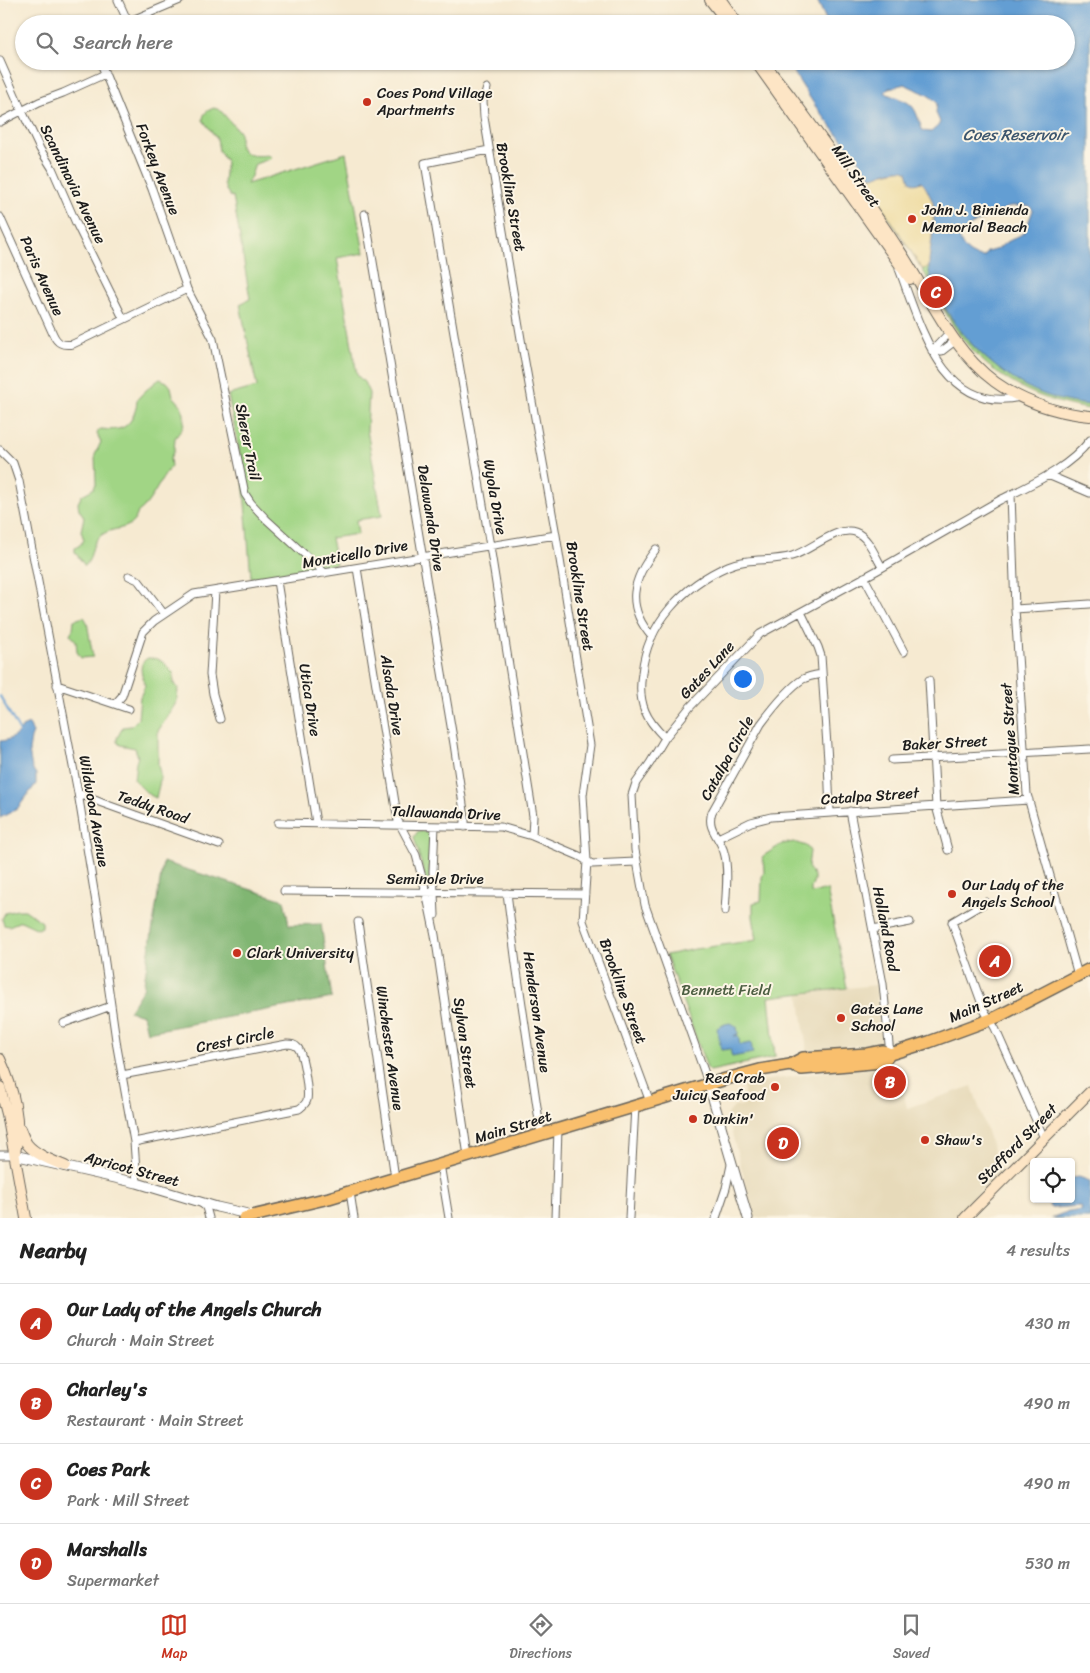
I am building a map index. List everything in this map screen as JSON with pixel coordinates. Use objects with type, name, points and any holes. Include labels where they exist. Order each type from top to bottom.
[{"type":"highway","name":"Main Street","points":[[250,1217],[287,1213],[440,1164],[753,1072],[790,1065],[802,1069],[883,1062],[890,1054],[990,1019],[1090,969]]},
{"type":"main road","points":[[710,0],[722,15]]},
{"type":"main road","points":[[721,0],[732,15]]},
{"type":"main road","name":"Mill Street","points":[[761,70],[952,337],[981,370],[995,382],[1020,396],[1046,407],[1090,416]]},
{"type":"main road","name":"Mill Street","points":[[770,70],[834,156],[897,246],[923,288],[932,307]]},
{"type":"main road","points":[[0,1059],[10,1082],[17,1122],[18,1139],[14,1155]]},
{"type":"main road","points":[[0,1086],[26,1218]]},
{"type":"main road","name":"Stafford Street","points":[[965,1218],[1090,1092]]},
{"type":"main road","points":[[17,1122],[24,1139],[30,1146],[42,1155],[66,1166]]},
{"type":"street","points":[[118,0],[123,15]]},
{"type":"street","points":[[145,15],[180,0]]},
{"type":"street","name":"Scandinavia Avenue","points":[[0,61],[40,149],[52,168],[76,223],[123,318]]},
{"type":"street","points":[[0,122],[98,70]]},
{"type":"street","name":"Forkey Avenue","points":[[103,70],[152,189],[187,289]]},
{"type":"street","name":"Brookline Street","points":[[487,88],[483,101],[489,150],[556,535],[590,745],[582,795],[587,861],[584,921],[650,1102]]},
{"type":"street","name":"Wyola Drive","points":[[489,150],[425,163],[490,546],[533,816],[532,836]]},
{"type":"street","name":"Delawanda Drive","points":[[365,214],[454,744],[465,827]]},
{"type":"street","name":"Paris Avenue","points":[[0,217],[52,334],[58,342],[73,344],[123,318]]},
{"type":"street","points":[[894,256],[921,329],[932,351],[953,379],[968,391],[981,397],[1006,400],[1020,396]]},
{"type":"street","points":[[123,318],[187,289]]},
{"type":"street","name":"Sherer Trail","points":[[187,289],[216,346],[245,494],[251,503],[270,522],[325,573]]},
{"type":"street","points":[[932,351],[952,337]]},
{"type":"street","name":"Gates Lane","points":[[709,1084],[648,918],[636,862],[632,791],[636,783],[665,738],[690,706],[760,634],[1048,475],[1082,450],[1090,440]]},
{"type":"street","name":"Wildwood Avenue","points":[[0,450],[10,460],[16,472],[78,793],[134,1142],[137,1183]]},
{"type":"street","points":[[1048,475],[1090,493]]},
{"type":"street","name":"Montague Street","points":[[1011,494],[1015,609],[1028,800],[1078,975]]},
{"type":"street","points":[[665,738],[646,714],[642,698],[642,667],[652,637],[670,608],[689,589],[712,574],[737,563],[790,556],[809,549],[835,534],[847,531],[857,533],[867,542],[882,567]]},
{"type":"street","name":"Monticello Drive","points":[[115,704],[122,696],[144,632],[154,621],[194,594],[556,535]]},
{"type":"street","points":[[652,637],[637,614],[635,594],[642,568],[656,549]]},
{"type":"street","name":"Alsada Drive","points":[[357,568],[398,821],[401,826]]},
{"type":"street","points":[[129,576],[138,580],[164,614]]},
{"type":"street","points":[[864,577],[904,652]]},
{"type":"street","name":"Utica Drive","points":[[277,581],[316,823]]},
{"type":"street","points":[[215,591],[210,675],[220,719]]},
{"type":"street","points":[[1015,609],[1090,604]]},
{"type":"street","points":[[800,612],[820,653],[830,812]]},
{"type":"street","name":"Catalpa Circle","points":[[725,912],[726,859],[723,847],[711,826],[710,817],[712,812],[761,724],[800,681],[822,674]]},
{"type":"street","points":[[929,680],[936,806],[948,850]]},
{"type":"street","points":[[57,685],[129,709]]},
{"type":"street","name":"Baker Street","points":[[892,760],[1090,749]]},
{"type":"street","name":"Teddy Road","points":[[78,793],[219,845]]},
{"type":"street","name":"Catalpa Street","points":[[718,838],[763,818],[1028,800]]},
{"type":"street","name":"Holland Road","points":[[850,811],[873,929],[882,984],[890,1054]]},
{"type":"street","name":"Tallawanda Drive","points":[[278,823],[501,827],[532,836],[592,864],[636,862]]},
{"type":"street","name":"Sylvan Street","points":[[401,826],[416,855],[430,892]]},
{"type":"street","name":"Sylvan Street","points":[[435,826],[430,892],[468,1156]]},
{"type":"street","name":"Seminole Drive","points":[[284,891],[585,894]]},
{"type":"street","name":"Henderson Avenue","points":[[507,893],[541,1134]]},
{"type":"street","points":[[986,902],[952,922],[984,1010],[990,1019],[1044,1138]]},
{"type":"street","name":"Winchester Avenue","points":[[358,922],[395,1178]]},
{"type":"street","points":[[873,929],[910,922]]},
{"type":"street","points":[[64,1023],[111,1006]]},
{"type":"street","name":"Crest Circle","points":[[122,1075],[287,1044],[297,1047],[302,1055],[308,1097],[305,1104],[299,1109],[134,1142]]},
{"type":"street","points":[[709,1084],[731,1165],[748,1218]]},
{"type":"street","points":[[629,1218],[635,1106]]},
{"type":"street","points":[[555,1218],[558,1129]]},
{"type":"street","name":"Apricot Street","points":[[0,1155],[14,1155],[137,1183],[250,1217]]},
{"type":"street","points":[[440,1164],[449,1218]]},
{"type":"street","points":[[716,1218],[731,1165]]},
{"type":"street","points":[[350,1192],[354,1218]]},
{"type":"street","points":[[200,1202],[206,1207],[209,1218]]},
{"type":"street","points":[[217,1207],[220,1210],[220,1218]]},
{"type":"shaded area","name":"Gates Lane School","points":[[876,985],[881,1043],[807,1051],[799,993]]},
{"type":"shaded area","points":[[897,1065],[907,1108],[972,1086],[1000,1171],[953,1218],[755,1218],[727,1115],[734,1107],[745,1105],[743,1084],[823,1072]]},
{"type":"green space","points":[[214,108],[220,110],[240,133],[240,148],[243,151],[253,155],[269,155],[272,158],[255,164],[247,184],[346,153],[364,253],[337,258],[357,375],[364,382],[369,393],[367,430],[382,516],[356,520],[358,534],[331,538],[336,564],[251,578],[242,465],[228,395],[257,387],[240,304],[250,299],[233,196],[231,197],[224,184],[226,161],[219,151],[217,139],[203,120],[206,112]]},
{"type":"green space","name":"John J. Binienda Memorial Beach","points":[[898,170],[915,184],[930,277],[941,301],[955,324],[972,345],[992,364],[1015,380],[1038,392],[1064,401],[1090,405],[1090,409],[1068,405],[1047,398],[1008,380],[975,353],[961,336],[948,317],[921,267],[872,190],[870,175]]},
{"type":"green space","points":[[160,379],[167,382],[171,387],[173,396],[181,405],[184,414],[184,423],[175,438],[174,451],[170,458],[171,467],[131,523],[105,533],[96,540],[88,563],[85,566],[75,552],[75,548],[84,540],[81,531],[84,517],[78,503],[82,495],[93,489],[96,484],[95,455],[101,442],[97,434],[98,431],[101,429],[119,429],[127,424],[134,415],[137,400]]},
{"type":"green space","points":[[84,617],[87,622],[93,657],[81,658],[77,652],[76,641],[70,634],[73,629],[74,620]]},
{"type":"green space","points":[[148,658],[160,660],[173,672],[174,684],[178,688],[177,701],[158,731],[160,778],[156,798],[148,794],[134,780],[138,757],[135,748],[120,745],[117,742],[123,727],[131,726],[138,719],[140,697],[145,686],[141,666]]},
{"type":"green space","points":[[418,831],[428,831],[431,840],[429,884],[426,881],[414,837]]},
{"type":"green space","name":"Bennett Field","points":[[794,842],[806,846],[810,851],[808,867],[814,876],[811,893],[827,890],[847,988],[769,997],[775,1057],[710,1071],[707,1068],[666,955],[757,940],[753,917],[753,903],[761,901],[764,872],[763,856],[782,844]]},
{"type":"green space","name":"Clark University","points":[[163,862],[284,900],[289,925],[321,924],[332,998],[147,1032],[143,1015],[129,1011],[143,989]]},
{"type":"green space","points":[[25,910],[42,922],[42,927],[38,929],[21,921],[9,926],[4,925],[2,919],[5,913]]},
{"type":"sand","name":"John J. Binienda Memorial Beach","points":[[903,169],[907,171],[910,181],[921,182],[925,185],[933,202],[929,268],[922,269],[872,190],[870,175],[874,177]]},
{"type":"water","name":"Coes Reservoir","points":[[817,0],[1090,0],[1090,405],[1045,395],[1024,385],[1005,374],[971,343],[944,306],[930,278],[929,260],[934,211],[933,202],[925,187],[921,182],[915,184],[910,181],[907,171],[903,170],[890,171],[874,177],[870,175],[816,107],[792,70],[1075,70],[1075,15],[824,15]],"holes":[[[905,84],[926,94],[937,103],[936,113],[940,122],[931,132],[923,131],[916,112],[910,104],[885,92],[889,88]],[[1011,206],[1029,206],[1033,210],[1025,232],[998,249],[987,252],[984,257],[979,257],[971,254],[962,245],[959,236],[971,225]]]},
{"type":"water","points":[[29,724],[33,733],[29,751],[32,768],[36,774],[36,784],[17,809],[0,818],[0,741],[13,737],[19,733],[22,727]]},
{"type":"water","points":[[730,1023],[737,1027],[738,1034],[733,1036],[738,1035],[740,1045],[751,1043],[753,1053],[732,1057],[730,1049],[721,1050],[717,1028]]},
{"type":"water","points":[[1075,1178],[1090,1181],[1090,1218],[1051,1218],[1081,1210],[1080,1206],[1051,1208],[1049,1206],[1050,1203],[1075,1203]]},
{"type":"waterway","points":[[0,696],[20,732]]},
{"type":"place","name":"Coes Pond Village Apartments","points":[[367,102]]},
{"type":"place","name":"John J. Binienda Memorial Beach","points":[[912,219]]},
{"type":"place","name":"Coes Park","points":[[936,292]]},
{"type":"place","name":"Our Lady of the Angels School","points":[[952,894]]},
{"type":"place","name":"Clark University","points":[[237,953]]},
{"type":"place","name":"Our Lady of the Angels Church","points":[[995,961]]},
{"type":"place","name":"Gates Lane School","points":[[841,1018]]},
{"type":"place","name":"Charley's","points":[[890,1082]]},
{"type":"place","name":"Red Crab Juicy Seafood","points":[[775,1087]]},
{"type":"place","name":"Dunkin'","points":[[693,1119]]},
{"type":"place","name":"Shaw's","points":[[925,1140]]},
{"type":"place","name":"Marshalls","points":[[783,1143]]}]
